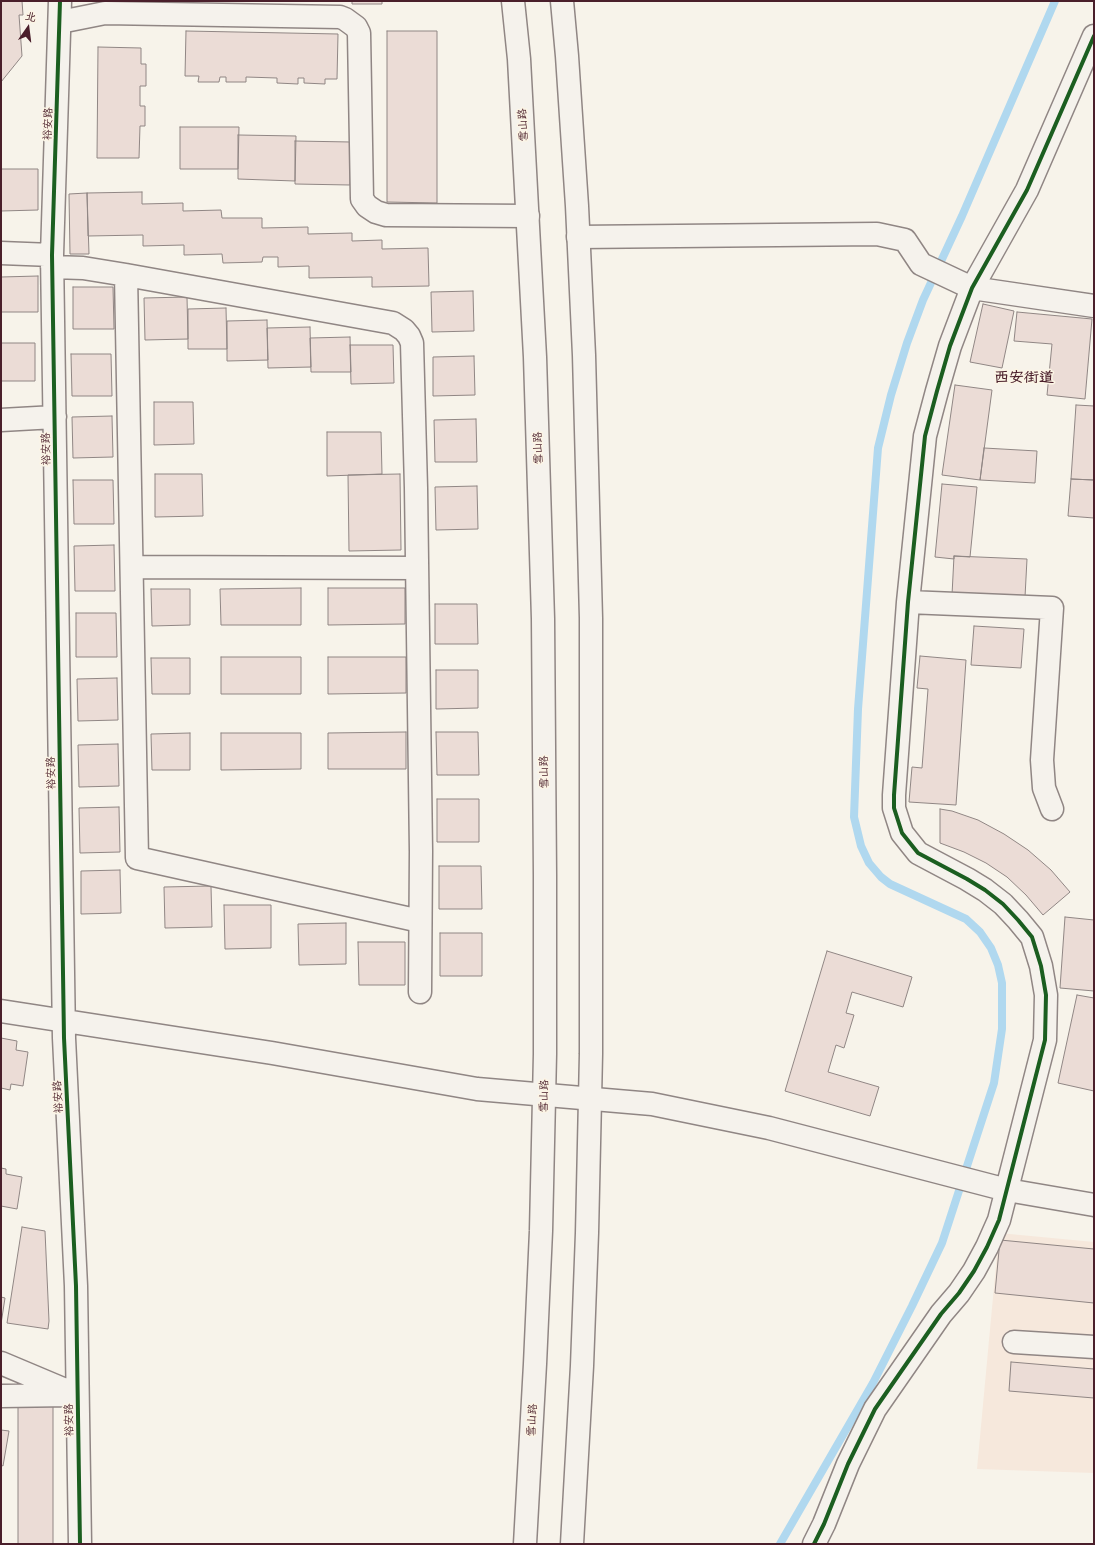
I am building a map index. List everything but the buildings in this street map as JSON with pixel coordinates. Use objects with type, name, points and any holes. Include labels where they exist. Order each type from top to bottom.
[{"type":"street","name":"裕安路","points":[[60,1],[52,261],[64,1021],[76,1286],[80,1544]]},
{"type":"street","name":"雪山路","points":[[513,1],[519,59],[535,357],[543,619],[546,876],[541,1239],[525,1544]]},
{"type":"street","points":[[562,1],[567,56],[584,355],[592,618],[590,1099],[582,1358],[572,1544]]},
{"type":"street","points":[[60,22],[105,13],[340,17],[345,19],[356,26],[359,33],[362,199],[367,206],[376,212],[386,215],[528,216]]},
{"type":"street","points":[[814,1544],[824,1524],[848,1464],[875,1409],[941,1314],[959,1293],[987,1248],[998,1220],[1007,1190],[1045,1040],[1046,995],[1041,966],[1032,937],[1018,920],[985,890],[967,878],[918,853],[902,833],[897,821],[894,808],[894,795],[908,602],[925,436],[950,346],[972,288],[1027,190],[1094,36]]},
{"type":"street","points":[[578,237],[877,234],[905,240],[921,264],[972,288],[1094,306]]},
{"type":"street","points":[[1,253],[393,323],[404,330],[409,336],[412,343],[417,568],[421,851],[420,992]]},
{"type":"street","points":[[126,275],[137,858],[420,921]]},
{"type":"street","points":[[1,420],[55,417]]},
{"type":"street","points":[[132,567],[417,568]]},
{"type":"street","points":[[908,602],[1052,608],[1042,760],[1044,788],[1052,809]]},
{"type":"street","points":[[1,1011],[272,1053],[477,1089],[652,1104],[769,1128],[1007,1190],[1094,1205]]},
{"type":"street","points":[[1014,1342],[1094,1347]]},
{"type":"street","points":[[1,1363],[77,1395]]},
{"type":"street","points":[[1,1396],[77,1395]]},
{"type":"shaded area","points":[[999,1233],[1094,1242],[1094,1473],[977,1469]]},
{"type":"waterway","points":[[780,1544],[873,1383],[942,1243],[994,1083],[1002,1029],[1002,983],[998,965],[991,948],[980,932],[966,919],[890,884],[881,877],[869,863],[861,846],[854,817],[858,709],[878,448],[891,395],[907,343],[923,300],[962,216],[1055,1]]},
{"type":"cycle path","points":[[60,1],[52,255],[64,1038],[76,1286],[80,1544]]},
{"type":"cycle path","points":[[814,1544],[824,1524],[848,1464],[875,1409],[941,1314],[959,1293],[974,1271],[987,1247],[999,1220],[1045,1040],[1046,995],[1041,966],[1032,937],[1003,904],[985,890],[918,853],[902,833],[894,808],[894,795],[908,602],[925,436],[950,346],[972,288],[1027,190],[1094,36]]},
{"type":"district","name":"西安街道","points":[[1024,377]]}]
